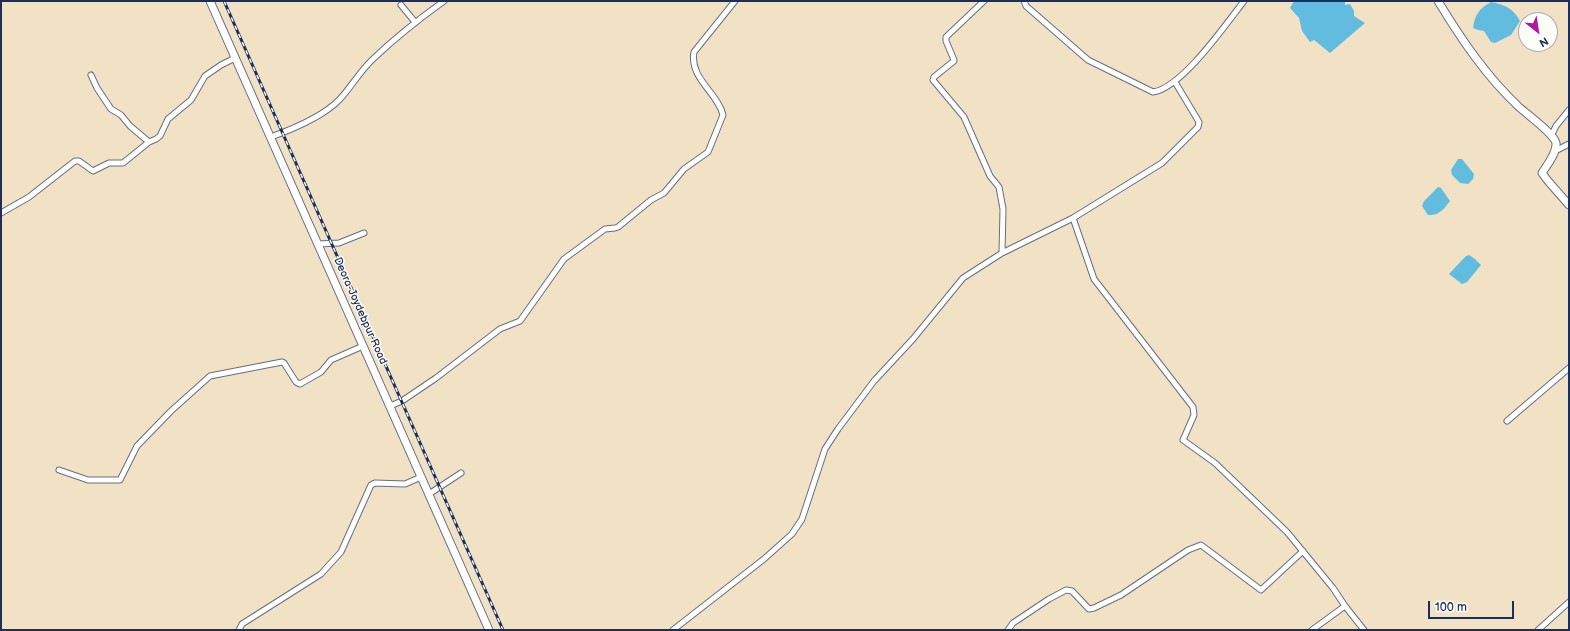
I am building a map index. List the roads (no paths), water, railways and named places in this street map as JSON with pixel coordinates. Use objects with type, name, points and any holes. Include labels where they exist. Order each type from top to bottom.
[{"type":"street","name":"Deora-Joydebpur Road","points":[[210,1],[489,630]]},
{"type":"street","points":[[271,137],[323,112],[340,99],[361,70],[415,22],[444,1]]},
{"type":"street","points":[[390,406],[402,402],[500,330],[520,321],[564,259],[605,229],[618,227],[651,200],[664,193],[684,169],[708,152],[723,115],[696,71],[693,59],[694,52],[735,1]]},
{"type":"street","points":[[984,1],[946,37],[946,41],[954,61],[934,77],[933,80],[964,117],[990,176],[999,187],[1003,209],[1002,253]]},
{"type":"street","points":[[1024,1],[1026,6],[1088,60],[1153,92],[1175,82],[1210,45],[1244,1]]},
{"type":"street","points":[[1438,1],[1461,39],[1491,76],[1510,98],[1532,119],[1552,134],[1556,142],[1555,151],[1542,173],[1548,182],[1569,205]]},
{"type":"street","points":[[401,5],[415,22]]},
{"type":"street","points":[[1,213],[29,197],[75,161],[78,161],[91,170],[96,171],[109,163],[123,163],[149,142],[160,136],[168,119],[190,102],[205,76],[221,65],[235,58]]},
{"type":"street","points":[[90,75],[111,109],[121,115],[130,126],[149,142]]},
{"type":"street","points":[[673,630],[764,559],[792,534],[802,519],[825,450],[838,429],[874,380],[913,339],[963,278],[1002,253],[1073,218],[1162,164],[1198,127],[1199,122],[1175,82]]},
{"type":"street","points":[[1552,134],[1556,126],[1569,110]]},
{"type":"street","points":[[1555,151],[1569,144]]},
{"type":"street","points":[[1073,218],[1094,279],[1193,407],[1194,415],[1183,440],[1215,463],[1287,532],[1333,588],[1364,630]]},
{"type":"street","points":[[318,244],[339,243],[364,233]]},
{"type":"street","points":[[59,470],[88,480],[120,480],[137,446],[171,411],[212,375],[282,362],[296,382],[300,384],[321,372],[331,360],[363,346]]},
{"type":"street","points":[[1507,421],[1569,368]]},
{"type":"street","points":[[429,494],[461,473]]},
{"type":"street","points":[[239,630],[242,624],[319,576],[331,563],[343,548],[372,484],[405,484],[421,477]]},
{"type":"street","points":[[1008,630],[1014,623],[1031,611],[1066,590],[1072,591],[1089,609],[1094,608],[1121,595],[1188,550],[1201,545],[1261,590],[1303,551]]},
{"type":"street","points":[[1538,630],[1569,602]]},
{"type":"street","points":[[1312,630],[1345,606]]},
{"type":"water","points":[[1294,1],[1345,1],[1345,5],[1350,4],[1354,11],[1354,16],[1365,23],[1330,53],[1314,40],[1310,42],[1302,31],[1299,18],[1290,8]]},
{"type":"water","points":[[1491,2],[1500,4],[1515,13],[1518,17],[1518,24],[1511,35],[1495,43],[1491,42],[1484,31],[1473,28],[1478,12]]},
{"type":"water","points":[[1458,159],[1462,159],[1474,174],[1473,179],[1468,184],[1460,183],[1452,175],[1451,170]]},
{"type":"water","points":[[1438,187],[1441,188],[1450,201],[1438,213],[1428,215],[1422,206],[1424,201]]},
{"type":"water","points":[[1469,255],[1481,265],[1467,282],[1462,284],[1449,274],[1466,256]]},
{"type":"railway","points":[[224,1],[503,630]]}]
